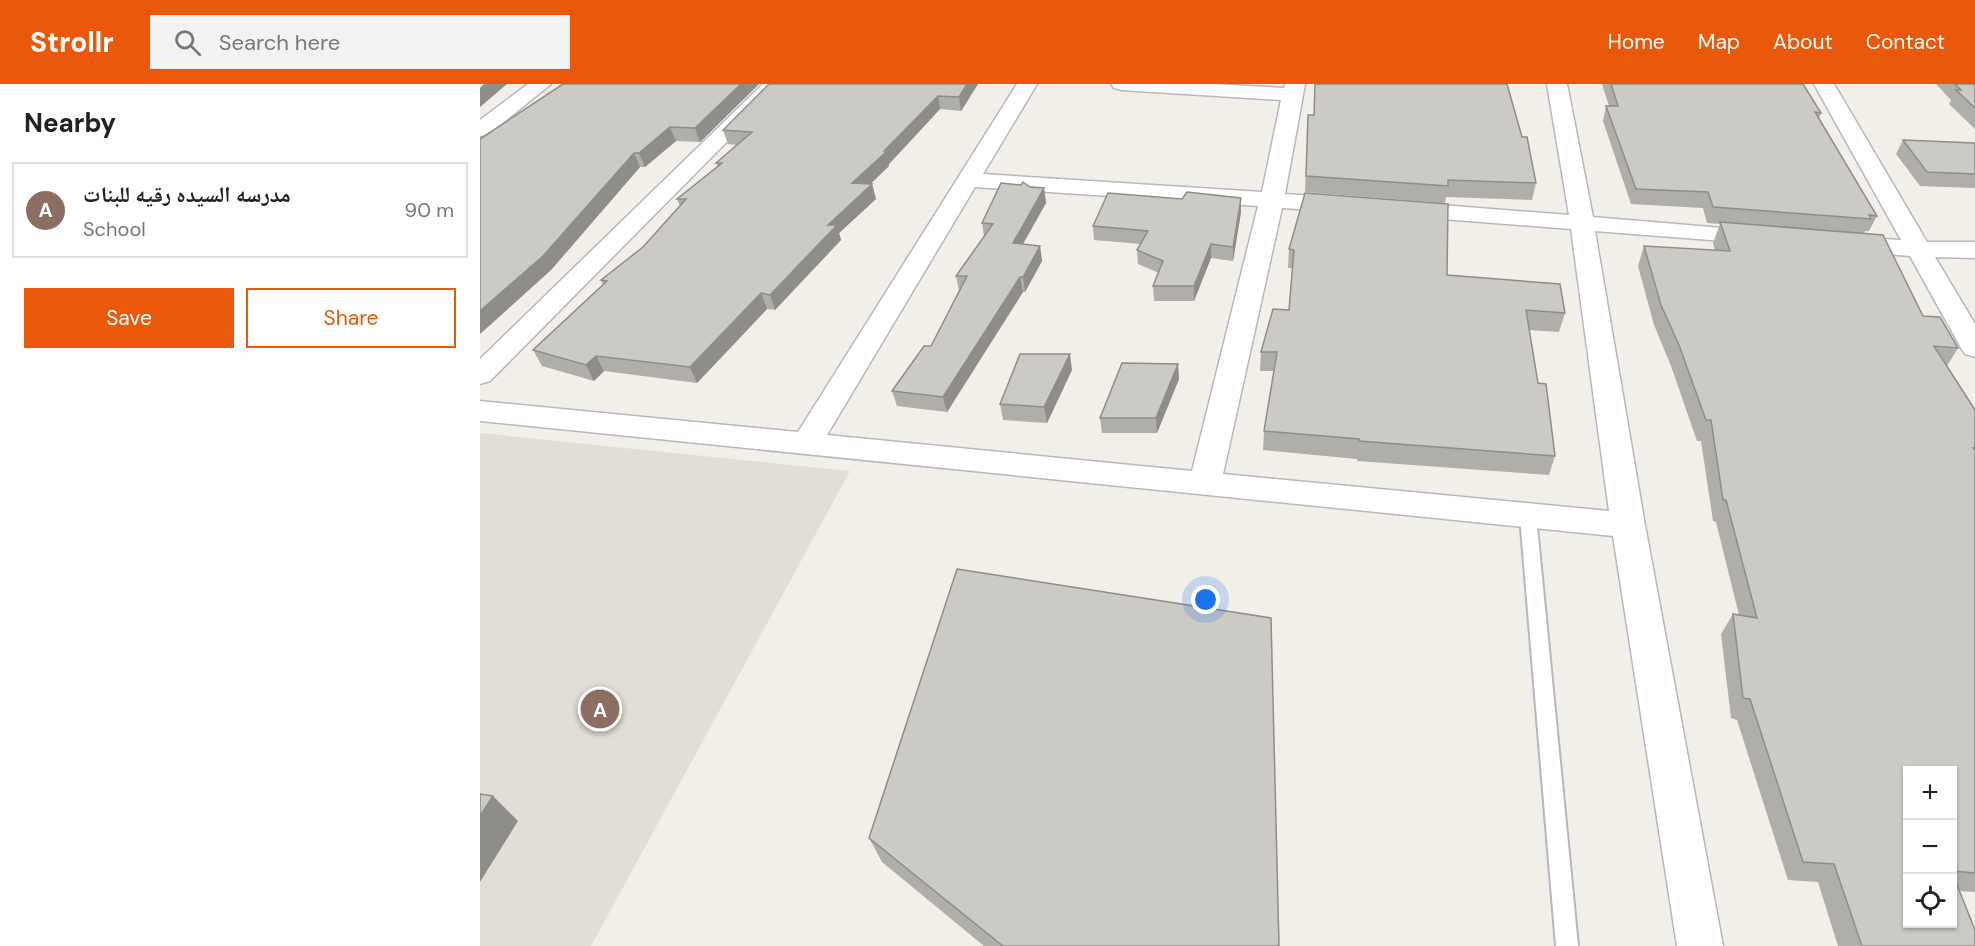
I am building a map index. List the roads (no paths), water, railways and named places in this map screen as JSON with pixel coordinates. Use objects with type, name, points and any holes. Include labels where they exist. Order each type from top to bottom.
[{"type":"street","points":[[480,130],[541,84]]},
{"type":"street","points":[[480,375],[774,84]]},
{"type":"street","points":[[806,445],[1027,84]]},
{"type":"street","points":[[1121,84],[1293,89],[1272,200],[1205,484]]},
{"type":"street","points":[[1557,84],[1582,223],[1628,525],[1700,946]]},
{"type":"street","points":[[1824,84],[1975,348]]},
{"type":"street","points":[[970,180],[1373,207],[1779,238]]},
{"type":"street","points":[[1825,242],[1918,249],[1975,250]]},
{"type":"street","points":[[480,411],[1628,525]]},
{"type":"lane","points":[[1528,516],[1567,946]]},
{"type":"place","name":"مدرسه السيده رقيه للبنات","points":[[600,709]]}]
